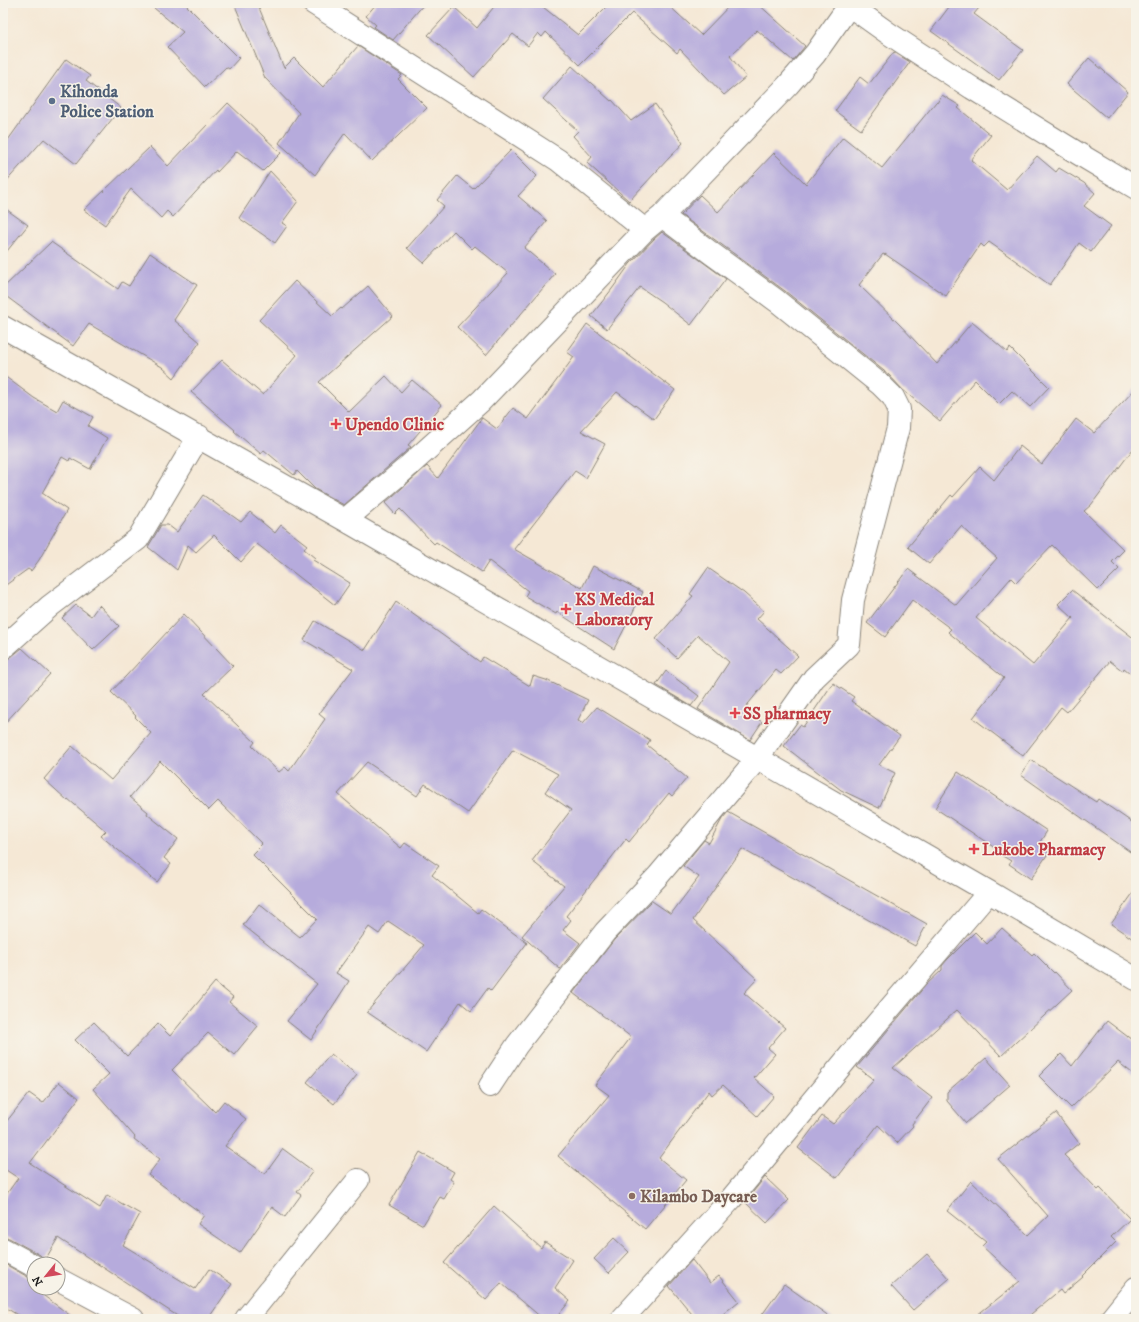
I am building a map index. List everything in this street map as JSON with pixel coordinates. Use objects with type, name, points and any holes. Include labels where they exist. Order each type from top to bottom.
[{"type":"street","points":[[313,3],[558,160],[645,230]]},
{"type":"street","points":[[345,520],[403,471],[481,401],[645,230],[662,216],[788,85],[815,54],[849,4],[888,33],[972,88],[1136,188]]},
{"type":"street","points":[[490,1086],[517,1045],[605,932],[658,876],[758,759],[814,678],[849,645],[853,600],[898,428],[899,409],[893,397],[881,385],[777,301],[662,216]]},
{"type":"street","points":[[3,327],[199,436],[345,520],[989,892],[1136,979]]},
{"type":"street","points":[[3,648],[50,606],[138,539],[199,436]]},
{"type":"street","points":[[622,1319],[731,1199],[861,1042],[989,892]]},
{"type":"street","points":[[246,1319],[358,1180]]},
{"type":"street","points":[[3,1249],[26,1262]]},
{"type":"street","points":[[66,1283],[133,1319]]},
{"type":"street","points":[[1111,1319],[1136,1288]]},
{"type":"building","points":[[148,3],[184,3],[239,58],[229,69],[226,67],[205,87],[167,47],[183,32]]},
{"type":"building","points":[[234,3],[257,3],[284,68],[294,58],[323,87],[358,46],[402,75],[398,79],[427,108],[372,161],[345,133],[315,175],[279,143],[299,113],[265,78]]},
{"type":"building","points":[[377,3],[425,3],[393,40],[374,27],[376,25],[366,16]]},
{"type":"building","points":[[497,3],[538,3],[578,35],[610,3],[666,3],[701,35],[732,3],[757,3],[805,46],[793,61],[757,30],[730,56],[746,77],[724,95],[680,49],[677,53],[632,13],[580,65],[546,32],[542,37],[538,33],[528,46],[513,34],[474,77],[428,35],[454,7],[477,28]]},
{"type":"building","points":[[952,3],[983,3],[974,14],[1023,50],[999,80],[931,31]]},
{"type":"building","points":[[894,52],[910,62],[861,130],[835,111],[860,77],[869,84]]},
{"type":"building","points":[[1089,58],[1128,92],[1107,118],[1067,84]]},
{"type":"building","points":[[66,59],[90,76],[86,81],[121,108],[76,164],[44,139],[3,185],[3,147]]},
{"type":"building","points":[[572,66],[611,101],[612,100],[631,121],[655,104],[683,143],[629,201],[587,163],[592,157],[573,136],[578,131],[543,99]]},
{"type":"building","points":[[942,95],[960,106],[958,108],[991,135],[971,160],[1007,190],[1037,156],[1056,172],[1059,168],[1084,183],[1095,193],[1084,206],[1111,226],[1091,252],[1079,243],[1050,285],[989,242],[984,247],[981,244],[946,296],[883,254],[859,285],[937,364],[972,322],[1007,352],[1010,348],[1049,387],[1030,407],[1012,391],[999,404],[975,380],[940,421],[903,390],[889,375],[785,291],[681,215],[700,195],[718,212],[774,153],[806,184],[843,137],[882,168],[936,102],[937,103]]},
{"type":"building","points":[[228,103],[281,153],[263,171],[237,151],[217,172],[216,170],[173,217],[167,211],[161,218],[131,189],[105,225],[84,210],[150,147],[168,166]]},
{"type":"building","points":[[511,150],[537,176],[518,196],[547,221],[524,248],[555,274],[486,355],[457,327],[508,273],[475,246],[472,249],[454,231],[424,263],[407,248],[444,206],[437,200],[457,176],[473,189]]},
{"type":"building","points":[[270,171],[298,201],[282,223],[287,226],[275,243],[239,218]]},
{"type":"building","points":[[3,207],[28,225],[3,256]]},
{"type":"building","points":[[662,232],[726,279],[691,325],[640,287],[607,329],[591,316],[630,264]]},
{"type":"building","points":[[51,242],[118,289],[122,282],[129,286],[150,253],[197,285],[174,320],[200,342],[174,378],[162,367],[89,324],[73,346],[3,294],[3,288]]},
{"type":"building","points":[[295,281],[332,316],[368,286],[393,316],[319,382],[349,412],[386,376],[401,392],[412,380],[442,405],[408,445],[411,447],[344,505],[315,489],[297,471],[294,475],[264,450],[261,454],[191,392],[222,360],[263,395],[297,355],[259,320]]},
{"type":"building","points":[[587,324],[675,390],[654,419],[617,392],[581,431],[605,444],[586,478],[575,471],[514,549],[582,588],[593,566],[643,592],[614,649],[557,612],[556,614],[525,596],[528,591],[489,561],[482,572],[436,542],[434,544],[400,509],[395,514],[385,503],[427,466],[438,478],[482,418],[497,429],[513,408],[528,419],[574,357],[567,352]]},
{"type":"building","points":[[3,375],[34,398],[57,411],[63,400],[93,417],[88,426],[107,438],[90,469],[70,458],[69,461],[62,457],[42,493],[67,510],[39,560],[31,571],[28,569],[3,587]]},
{"type":"building","points":[[1136,388],[1136,445],[1091,505],[1084,511],[1124,550],[1112,562],[1119,569],[1098,590],[1052,545],[1016,583],[1011,578],[976,618],[1033,665],[1073,618],[1058,604],[1072,590],[1136,640],[1136,678],[1124,668],[1123,671],[1110,661],[1067,712],[1061,707],[1023,756],[973,718],[1004,678],[948,632],[951,629],[912,600],[885,637],[867,623],[908,569],[956,605],[997,558],[961,526],[929,564],[908,547],[951,495],[953,497],[980,467],[994,480],[1020,446],[1042,464],[1076,419],[1094,433]]},
{"type":"building","points":[[203,495],[241,522],[250,512],[275,533],[281,525],[307,545],[304,549],[315,558],[313,560],[350,583],[335,605],[257,544],[241,562],[214,535],[196,552],[188,545],[177,570],[148,547],[161,525],[168,525],[177,532]]},
{"type":"building","points":[[708,568],[744,593],[764,611],[757,619],[798,656],[781,674],[776,670],[744,709],[762,722],[750,740],[698,709],[729,662],[698,635],[677,658],[656,639],[693,596],[690,594]]},
{"type":"building","points":[[396,602],[480,662],[483,657],[530,686],[533,676],[546,680],[588,700],[578,720],[583,723],[597,707],[650,740],[647,745],[687,778],[672,796],[669,793],[629,842],[626,839],[566,916],[571,920],[563,930],[580,943],[560,969],[522,936],[564,886],[532,861],[571,810],[545,792],[558,774],[513,750],[468,813],[425,784],[417,796],[367,762],[338,794],[401,848],[405,843],[439,866],[432,875],[478,913],[481,909],[527,943],[491,991],[488,988],[471,1011],[460,1002],[426,1052],[367,1012],[424,945],[388,921],[379,934],[369,927],[336,973],[349,981],[311,1040],[287,1021],[317,984],[243,925],[259,904],[300,937],[317,919],[252,854],[262,844],[218,801],[209,810],[160,761],[130,797],[148,812],[147,814],[178,839],[164,858],[171,864],[157,882],[101,836],[106,831],[68,799],[67,800],[44,779],[72,746],[111,780],[151,733],[111,692],[184,614],[233,666],[204,694],[255,742],[252,746],[279,772],[285,767],[289,771],[325,719],[319,714],[353,669],[304,640],[315,621],[365,650]]},
{"type":"building","points":[[76,605],[91,616],[99,605],[119,626],[93,650],[62,618]]},
{"type":"building","points":[[22,648],[50,674],[3,725],[3,662]]},
{"type":"building","points":[[666,671],[699,696],[691,706],[656,685]]},
{"type":"building","points":[[833,683],[854,697],[851,701],[900,736],[879,765],[895,773],[879,808],[841,790],[784,746],[800,725],[803,727]]},
{"type":"building","points":[[1031,760],[1096,802],[1098,799],[1136,825],[1136,856],[1021,775]]},
{"type":"building","points":[[958,772],[1047,831],[1038,845],[1049,852],[1031,879],[1009,864],[1011,861],[996,852],[998,850],[935,808]]},
{"type":"building","points":[[728,812],[927,924],[915,946],[742,849],[693,920],[757,979],[744,993],[785,1028],[768,1048],[775,1054],[754,1078],[774,1096],[757,1116],[723,1085],[712,1095],[709,1091],[659,1158],[686,1180],[645,1229],[558,1156],[609,1095],[595,1085],[631,1037],[573,993],[614,940],[652,901],[671,914],[699,877],[683,866],[704,840],[709,843],[722,819]]},
{"type":"building","points":[[1136,889],[1136,941],[1111,924]]},
{"type":"building","points":[[1002,928],[1032,955],[1034,953],[1072,990],[1001,1056],[957,1010],[893,1068],[932,1098],[912,1124],[913,1126],[897,1143],[878,1125],[837,1178],[798,1148],[822,1116],[833,1124],[874,1080],[857,1067],[926,985],[942,970],[942,966],[947,960],[975,932],[987,944]]},
{"type":"building","points":[[215,982],[233,997],[229,1002],[258,1026],[234,1055],[208,1033],[172,1070],[215,1112],[224,1101],[246,1119],[225,1146],[265,1174],[283,1149],[313,1171],[297,1192],[301,1195],[285,1217],[272,1207],[240,1253],[198,1224],[204,1215],[148,1175],[160,1159],[134,1139],[135,1137],[93,1089],[109,1074],[75,1040],[94,1022],[127,1056],[158,1024],[170,1036]]},
{"type":"building","points":[[1107,1021],[1136,1043],[1136,1076],[1118,1062],[1071,1108],[1039,1076],[1061,1054],[1072,1066]]},
{"type":"building","points":[[331,1054],[357,1075],[334,1104],[307,1082]]},
{"type":"building","points":[[986,1058],[1010,1085],[966,1123],[947,1101],[947,1092]]},
{"type":"building","points":[[59,1082],[79,1098],[30,1163],[100,1208],[107,1195],[140,1214],[123,1245],[195,1289],[209,1269],[232,1284],[208,1319],[182,1319],[58,1238],[47,1256],[41,1256],[9,1238],[3,1237],[3,1199],[18,1178],[3,1168],[3,1126],[29,1093],[43,1103]]},
{"type":"building","points":[[1056,1113],[1079,1143],[1064,1155],[1098,1190],[1100,1188],[1130,1219],[1111,1237],[1116,1242],[1082,1276],[1083,1277],[1063,1294],[1060,1290],[1025,1319],[972,1319],[1020,1281],[982,1246],[986,1242],[947,1211],[971,1181],[1028,1235],[1048,1216],[998,1159]]},
{"type":"building","points":[[420,1152],[454,1172],[450,1179],[454,1182],[444,1199],[440,1197],[423,1225],[389,1205]]},
{"type":"building","points":[[765,1177],[789,1200],[767,1223],[745,1202]]},
{"type":"building","points":[[494,1206],[541,1248],[545,1242],[573,1260],[555,1288],[570,1301],[555,1319],[543,1319],[501,1283],[486,1300],[444,1263]]},
{"type":"building","points":[[614,1238],[629,1252],[609,1273],[594,1259]]},
{"type":"building","points":[[927,1254],[949,1279],[913,1310],[891,1286]]},
{"type":"building","points":[[692,1260],[710,1283],[719,1276],[739,1301],[717,1319],[696,1319],[669,1286]]},
{"type":"building","points":[[3,1263],[26,1276],[26,1296],[44,1296],[75,1319],[24,1319],[3,1306]]},
{"type":"building","points":[[784,1284],[833,1319],[759,1319]]},
{"type":"place","name":"Kihonda Police Station","points":[[52,101]]},
{"type":"place","name":"Upendo Clinic","points":[[336,424]]},
{"type":"place","name":"KS Medical Laboratory","points":[[566,609]]},
{"type":"place","name":"SS pharmacy","points":[[735,713]]},
{"type":"place","name":"Lukobe Pharmacy","points":[[974,849]]},
{"type":"place","name":"Kilambo Daycare","points":[[632,1196]]}]
